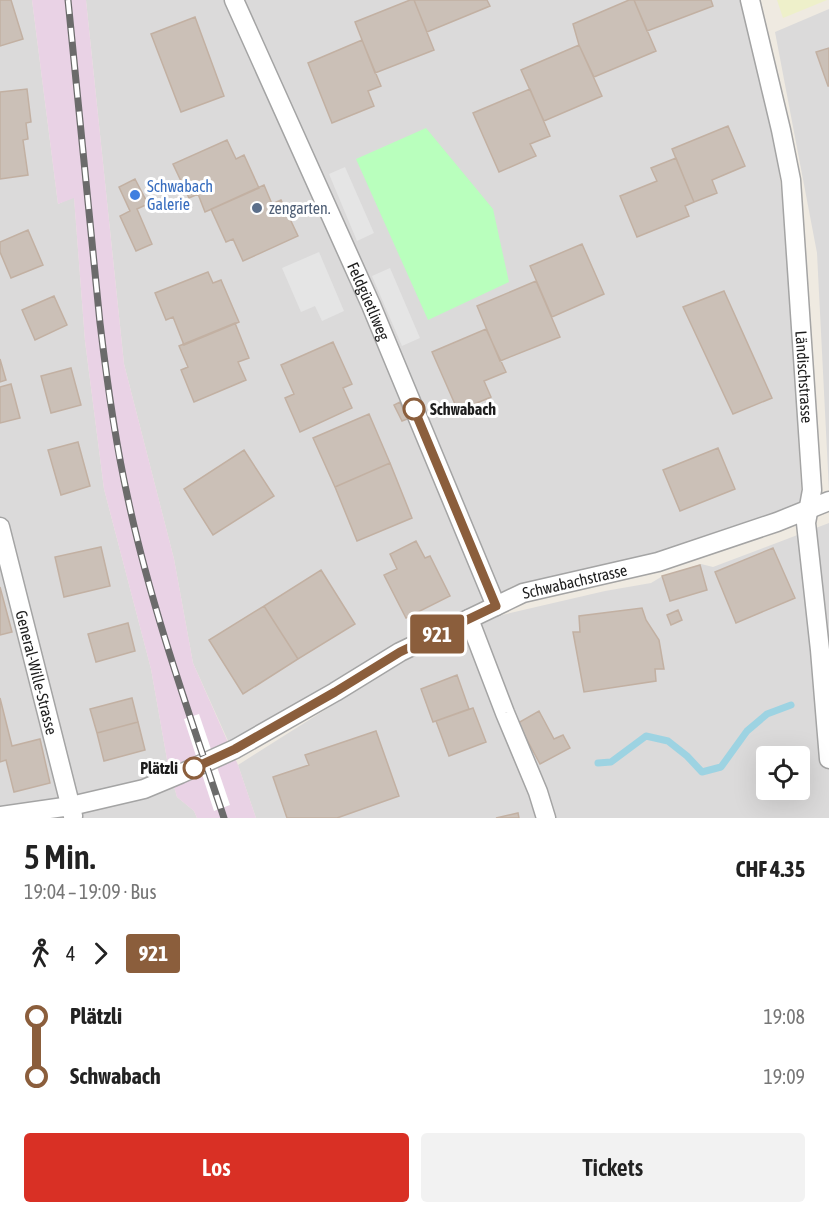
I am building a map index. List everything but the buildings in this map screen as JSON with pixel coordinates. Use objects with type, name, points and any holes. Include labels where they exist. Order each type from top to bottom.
[{"type":"street","name":"Feldgüetliweg","points":[[234,0],[371,305],[496,606]]},
{"type":"street","name":"Ländischstrasse","points":[[750,0],[791,180],[813,490],[806,523],[829,759]]},
{"type":"street","name":"Schwabachstrasse","points":[[0,816],[72,812],[144,789],[235,749],[400,652],[523,593],[658,562],[829,501]]},
{"type":"street","name":"General-Wille-Strasse","points":[[0,527],[72,812]]},
{"type":"street","points":[[469,619],[538,792],[546,818]]},
{"type":"shaded area","points":[[0,0],[32,0],[58,204],[74,197],[85,341],[104,489],[151,669],[168,765],[177,797],[194,811],[197,818],[0,818]]},
{"type":"shaded area","points":[[32,0],[86,0],[124,364],[174,559],[193,663],[238,765],[256,818],[197,818],[194,811],[177,797],[168,765],[151,669],[104,489],[85,341],[74,198],[58,204]]},
{"type":"shaded area","points":[[86,0],[743,0],[774,126],[787,242],[802,503],[674,552],[515,585],[422,631],[229,743],[193,663],[174,559],[124,364]]},
{"type":"shaded area","points":[[829,9],[829,491],[817,253],[775,32]]},
{"type":"shaded area","points":[[345,167],[374,233],[357,241],[329,174]]},
{"type":"shaded area","points":[[319,252],[344,311],[322,321],[315,306],[301,312],[282,268]]},
{"type":"shaded area","points":[[390,268],[420,338],[402,346],[372,276]]},
{"type":"shaded area","points":[[829,523],[829,818],[256,818],[238,765],[418,651],[502,615],[605,591],[651,583],[661,577],[701,564],[713,567]]},
{"type":"green space","points":[[777,0],[827,0],[783,18]]},
{"type":"green space","points":[[426,128],[493,209],[509,282],[428,320],[356,159]]},
{"type":"pier","points":[[199,714],[230,805],[214,811],[184,719]]},
{"type":"waterway","name":"Schwabach","points":[[598,763],[611,762],[646,736],[668,741],[702,772],[721,767],[747,731],[767,714],[791,705]]},
{"type":"railway","points":[[68,0],[100,323],[119,455],[137,539],[159,620],[224,818]]},
{"type":"bus line","name":"921","points":[[194,768],[235,749],[400,652],[496,606],[414,409]]},
{"type":"place","name":"Schwabach Galerie","points":[[135,195]]},
{"type":"place","name":"zengarten.","points":[[257,208]]},
{"type":"place","name":"Schwabach","points":[[414,409]]},
{"type":"place","name":"Plätzli","points":[[194,768]]}]
